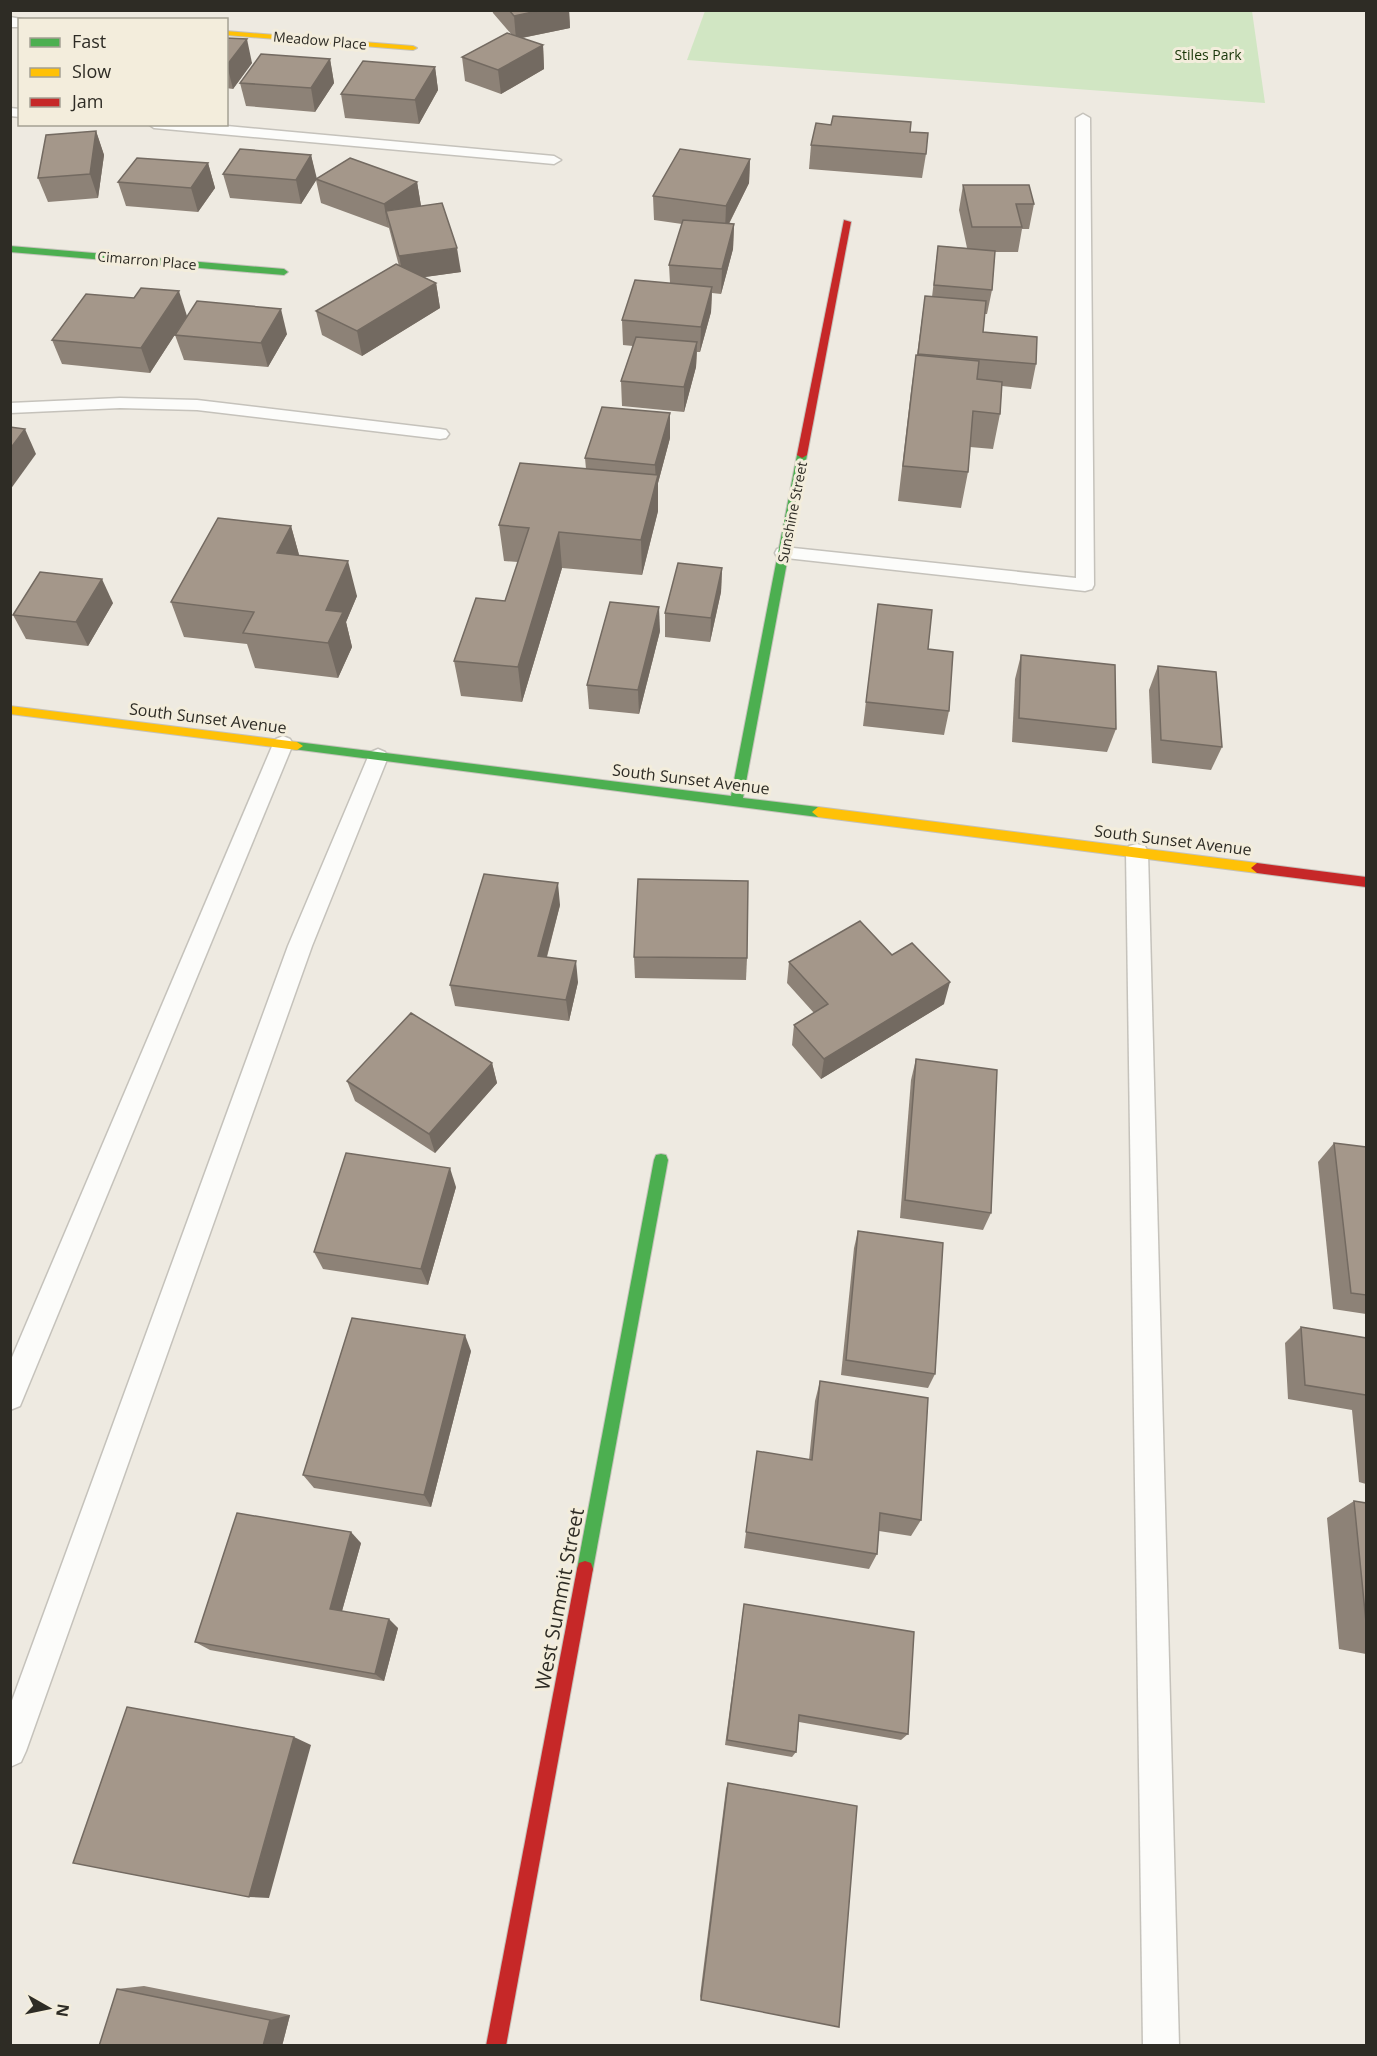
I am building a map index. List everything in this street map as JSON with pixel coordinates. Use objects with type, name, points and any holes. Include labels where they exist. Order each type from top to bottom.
[{"type":"street","name":"Meadow Place","points":[[228,33],[413,48]]},
{"type":"street","name":"Sunshine Street","points":[[736,802],[847,222]]},
{"type":"street","name":"Cimarron Place","points":[[10,249],[284,272]]},
{"type":"street","name":"South Sunset Avenue","points":[[10,710],[1366,882]]},
{"type":"street","name":"West Summit Street","points":[[496,2046],[661,1160]]},
{"type":"lane","points":[[784,553],[1085,585],[1083,118]]},
{"type":"lane","points":[[177,126],[554,159]]},
{"type":"lane","points":[[10,408],[120,403],[197,405],[440,434]]},
{"type":"lane","points":[[10,1396],[283,744]]},
{"type":"lane","points":[[10,1751],[300,946],[378,756]]},
{"type":"lane","points":[[1137,852],[1161,2046]]},
{"type":"green space","name":"Stiles Park","points":[[705,11],[1252,11],[1265,103],[687,60]]},
{"type":"building","points":[[509,10],[542,10],[514,16]]},
{"type":"building","points":[[507,33],[543,45],[498,70],[462,57]]},
{"type":"building","points":[[228,38],[247,39],[228,64]]},
{"type":"building","points":[[261,54],[330,59],[311,88],[240,83]]},
{"type":"building","points":[[363,61],[435,67],[415,100],[341,94]]},
{"type":"building","points":[[833,116],[911,122],[910,132],[928,133],[926,154],[811,145],[816,123],[831,125]]},
{"type":"building","points":[[96,131],[90,174],[38,178],[46,135]]},
{"type":"building","points":[[240,149],[311,155],[296,180],[223,174]]},
{"type":"building","points":[[680,149],[750,159],[726,206],[653,196]]},
{"type":"building","points":[[137,158],[208,163],[191,188],[118,182]]},
{"type":"building","points":[[350,158],[417,182],[384,204],[316,179]]},
{"type":"building","points":[[963,185],[1029,185],[1034,204],[1016,204],[1022,227],[972,227]]},
{"type":"building","points":[[442,203],[457,248],[399,256],[386,211]]},
{"type":"building","points":[[683,220],[734,224],[722,269],[669,265]]},
{"type":"building","points":[[938,246],[995,251],[992,290],[934,285]]},
{"type":"building","points":[[396,264],[436,283],[357,331],[316,311]]},
{"type":"building","points":[[635,280],[712,287],[701,327],[622,320]]},
{"type":"building","points":[[141,288],[179,291],[141,348],[52,340],[86,294],[134,298]]},
{"type":"building","points":[[925,296],[986,301],[983,332],[1037,337],[1036,364],[918,354]]},
{"type":"building","points":[[197,301],[281,309],[261,343],[175,335]]},
{"type":"building","points":[[636,337],[697,342],[684,387],[621,381]]},
{"type":"building","points":[[916,355],[979,361],[977,379],[1002,382],[1000,414],[973,411],[968,472],[903,466]]},
{"type":"building","points":[[602,407],[670,413],[655,465],[585,458]]},
{"type":"building","points":[[10,427],[25,429],[10,449]]},
{"type":"building","points":[[520,463],[658,475],[641,540],[559,532],[518,667],[454,661],[476,598],[505,601],[529,528],[499,525]]},
{"type":"building","points":[[218,518],[291,526],[277,553],[348,561],[326,610],[343,612],[328,643],[243,633],[254,612],[171,602]]},
{"type":"building","points":[[678,563],[722,568],[711,618],[665,613]]},
{"type":"building","points":[[40,572],[102,579],[76,622],[13,615]]},
{"type":"building","points":[[610,602],[659,607],[638,690],[587,685]]},
{"type":"building","points":[[878,604],[932,610],[928,649],[953,652],[949,711],[866,702]]},
{"type":"building","points":[[1021,655],[1115,665],[1116,729],[1019,718]]},
{"type":"building","points":[[1158,666],[1216,672],[1222,747],[1161,740]]},
{"type":"building","points":[[484,874],[558,883],[538,956],[576,961],[566,1000],[450,985]]},
{"type":"building","points":[[638,879],[748,881],[747,958],[634,957]]},
{"type":"building","points":[[860,921],[892,955],[912,943],[950,982],[824,1059],[794,1025],[828,1004],[789,962]]},
{"type":"building","points":[[411,1013],[492,1063],[429,1134],[347,1081]]},
{"type":"building","points":[[916,1059],[997,1070],[991,1213],[905,1200]]},
{"type":"building","points":[[1334,1143],[1366,1147],[1366,1295],[1351,1293]]},
{"type":"building","points":[[346,1153],[450,1168],[421,1269],[314,1252]]},
{"type":"building","points":[[858,1231],[943,1243],[935,1374],[846,1360]]},
{"type":"building","points":[[352,1318],[465,1335],[424,1495],[303,1475]]},
{"type":"building","points":[[1301,1327],[1366,1338],[1366,1395],[1305,1385]]},
{"type":"building","points":[[820,1381],[928,1398],[921,1520],[880,1513],[877,1554],[746,1532],[757,1451],[812,1460]]},
{"type":"building","points":[[1354,1501],[1366,1503],[1366,1622]]},
{"type":"building","points":[[237,1513],[351,1532],[330,1609],[389,1619],[375,1674],[195,1642]]},
{"type":"building","points":[[744,1604],[914,1632],[908,1734],[799,1715],[796,1752],[727,1740]]},
{"type":"building","points":[[127,1707],[294,1737],[249,1897],[73,1863]]},
{"type":"building","points":[[728,1783],[857,1806],[839,2027],[701,2000]]},
{"type":"building","points":[[117,1989],[270,2020],[263,2046],[99,2046]]},
{"type":"traffic: fast","points":[[10,249],[284,272]]},
{"type":"traffic: fast","points":[[736,802],[802,455]]},
{"type":"traffic: fast","points":[[297,746],[818,812]]},
{"type":"traffic: fast","points":[[585,1569],[661,1160]]},
{"type":"traffic: slow","points":[[228,33],[413,48]]},
{"type":"traffic: slow","points":[[10,710],[297,746]]},
{"type":"traffic: slow","points":[[818,812],[1257,868]]},
{"type":"traffic: jam","points":[[802,455],[847,222]]},
{"type":"traffic: jam","points":[[1257,868],[1366,882]]},
{"type":"traffic: jam","points":[[496,2046],[585,1569]]}]
